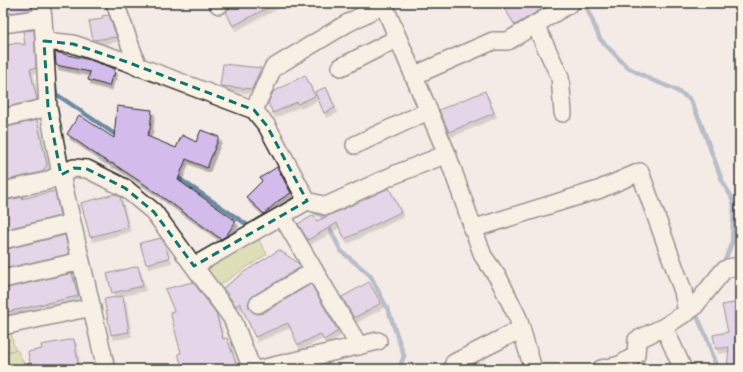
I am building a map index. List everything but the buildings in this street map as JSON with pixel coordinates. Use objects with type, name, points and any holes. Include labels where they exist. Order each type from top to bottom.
[{"type":"street","points":[[115,3],[138,67]]},
{"type":"street","points":[[218,3],[219,5],[221,3]]},
{"type":"street","points":[[254,110],[272,68],[383,3],[447,154],[482,256],[499,279],[518,318],[533,369]]},
{"type":"street","points":[[413,76],[494,41],[508,41],[571,3]]},
{"type":"street","points":[[3,24],[42,11],[48,107],[61,174],[106,369]]},
{"type":"street","points":[[535,24],[560,78],[563,113]]},
{"type":"street","points":[[341,67],[398,38]]},
{"type":"street","points":[[44,40],[73,44],[127,62],[254,110],[267,126],[307,201]]},
{"type":"street","points":[[3,118],[48,107]]},
{"type":"street","points":[[356,145],[428,111]]},
{"type":"street","points":[[194,266],[307,201],[326,206],[396,174],[447,154]]},
{"type":"street","points":[[3,191],[48,181],[74,168],[87,169],[125,188],[154,212],[232,318],[252,369]]},
{"type":"street","points":[[472,229],[598,190],[640,172],[683,291],[687,312]]},
{"type":"street","points":[[282,216],[359,346]]},
{"type":"street","points":[[3,240],[72,223]]},
{"type":"street","points":[[3,279],[81,261]]},
{"type":"street","points":[[601,369],[620,365],[636,355],[637,340],[664,327],[693,308],[723,271],[728,268],[740,266]]},
{"type":"street","points":[[258,304],[314,271]]},
{"type":"street","points":[[3,326],[92,307]]},
{"type":"street","points":[[664,327],[684,369]]},
{"type":"street","points":[[454,363],[521,329]]},
{"type":"street","points":[[261,369],[378,341]]},
{"type":"highlighted area","points":[[44,41],[73,44],[127,62],[254,110],[267,126],[307,201],[194,266],[154,212],[125,188],[87,169],[74,168],[61,175],[48,107]]},
{"type":"green space","points":[[257,237],[267,254],[215,288],[200,268]]},
{"type":"green space","points":[[9,327],[15,350],[3,352],[3,329]]},
{"type":"green space","points":[[17,350],[27,369],[3,369],[3,353]]},
{"type":"waterway","points":[[585,3],[600,39],[627,67],[674,89],[690,99],[700,121],[723,183],[731,196],[734,205],[732,242],[724,263],[721,265]]},
{"type":"waterway","points":[[55,85],[56,94],[119,137]]},
{"type":"waterway","points":[[174,175],[249,226],[253,224]]},
{"type":"waterway","points":[[310,209],[324,217],[341,251],[370,275],[389,312],[404,356],[399,369]]},
{"type":"waterway","points":[[695,312],[707,338],[717,369]]}]
